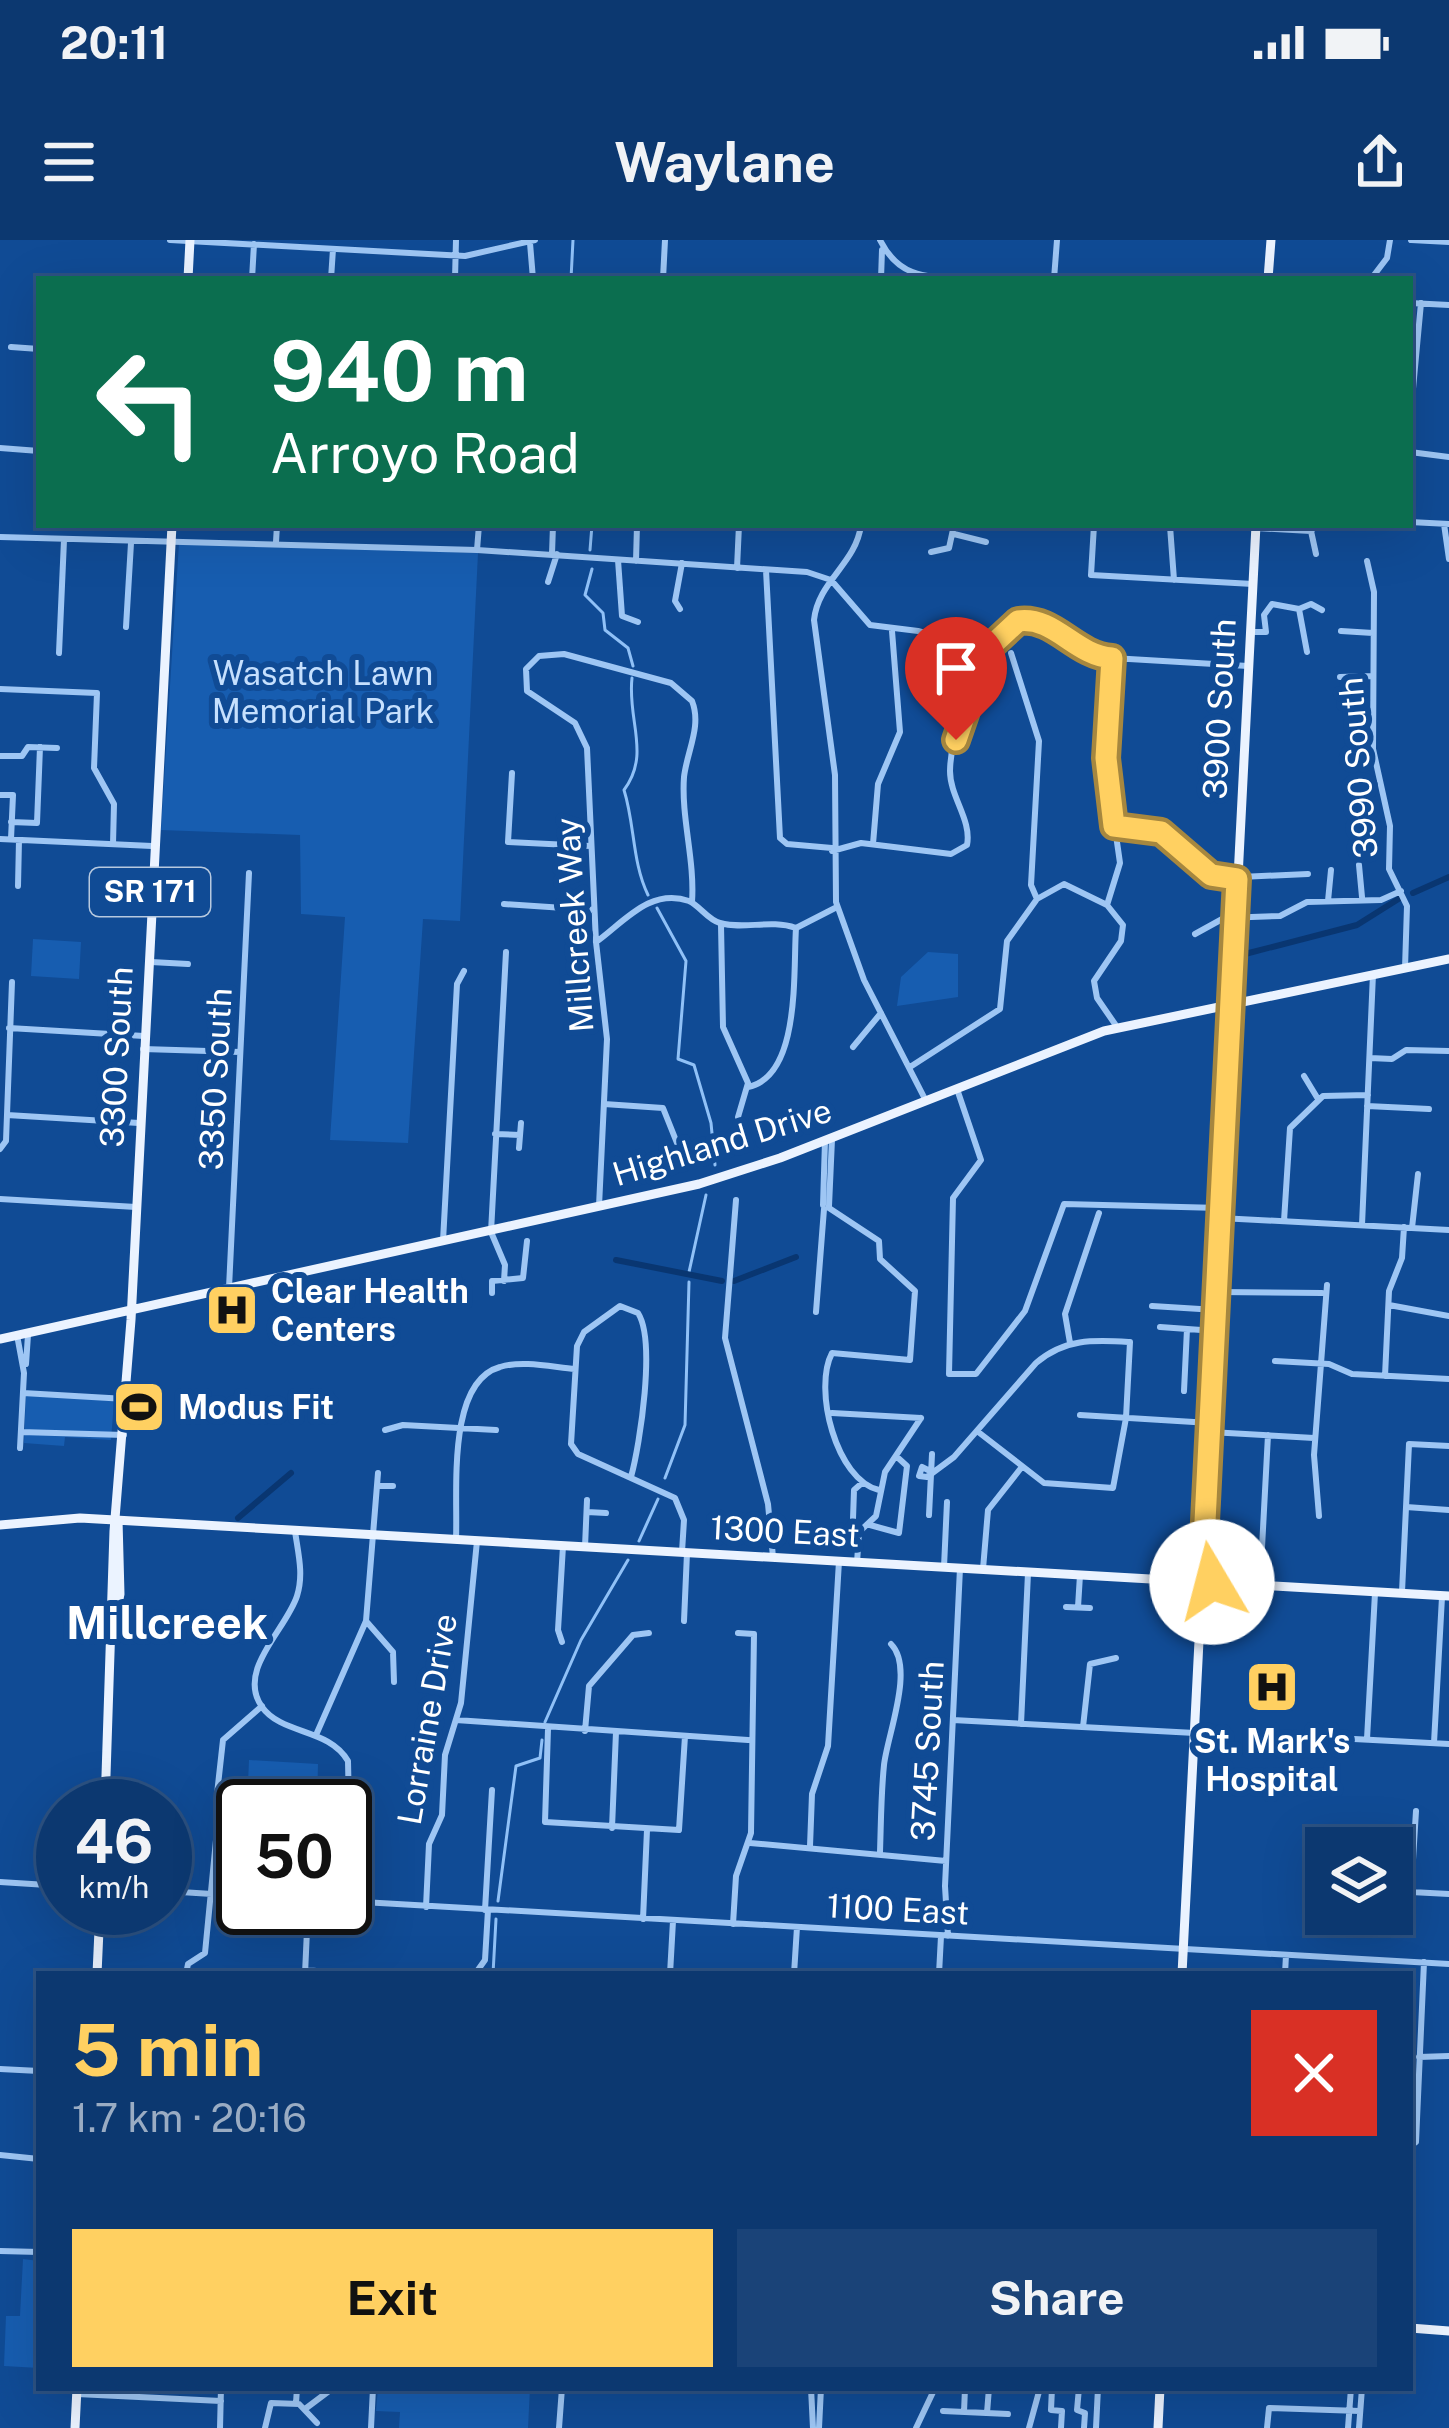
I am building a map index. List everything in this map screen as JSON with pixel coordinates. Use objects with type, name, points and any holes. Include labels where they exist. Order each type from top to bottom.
[{"type":"main road","points":[[1268,276],[1270,240]]},
{"type":"main road","points":[[188,276],[190,241]]},
{"type":"main road","name":"3300 South","points":[[106,1779],[113,1627],[120,1582],[118,1435],[126,1400],[172,528]]},
{"type":"main road","name":"3900 South","points":[[1182,1971],[1256,528]]},
{"type":"main road","name":"Highland Drive","points":[[0,1339],[699,1184],[828,1140],[1118,1027],[1449,959]]},
{"type":"main road","name":"1300 East","points":[[0,1525],[54,1518],[118,1520],[1445,1596]]},
{"type":"main road","points":[[97,1971],[99,1935]]},
{"type":"main road","points":[[1413,2329],[1449,2331]]},
{"type":"main road","points":[[75,2428],[77,2391]]},
{"type":"main road","points":[[1158,2428],[1160,2391]]},
{"type":"street","points":[[170,240],[456,255],[532,241],[532,276]]},
{"type":"street","points":[[455,276],[456,240]]},
{"type":"street","points":[[662,276],[664,240]]},
{"type":"street","points":[[1054,276],[1057,240]]},
{"type":"street","points":[[1373,276],[1387,258],[1390,240]]},
{"type":"street","points":[[1411,240],[1449,242]]},
{"type":"street","points":[[882,242],[895,264],[916,276]]},
{"type":"street","points":[[881,276],[882,242]]},
{"type":"street","points":[[252,276],[254,244]]},
{"type":"street","points":[[331,276],[332,249]]},
{"type":"street","points":[[1413,303],[1449,305]]},
{"type":"street","points":[[1413,386],[1420,303]]},
{"type":"street","points":[[10,347],[36,349]]},
{"type":"street","points":[[0,448],[36,451]]},
{"type":"street","points":[[1413,452],[1449,457]]},
{"type":"street","points":[[1413,523],[1447,524],[1449,559]]},
{"type":"street","points":[[276,542],[277,528]]},
{"type":"street","points":[[477,550],[479,528]]},
{"type":"street","points":[[548,582],[555,554],[553,528]]},
{"type":"street","points":[[636,561],[638,528]]},
{"type":"street","points":[[737,568],[739,528]]},
{"type":"street","points":[[860,528],[856,548],[818,599],[814,620],[835,776],[832,849],[837,907],[881,1013],[926,1101]]},
{"type":"street","points":[[1094,528],[1091,575],[1253,584]]},
{"type":"street","points":[[1170,528],[1174,580]]},
{"type":"street","points":[[1314,528],[1316,554]]},
{"type":"street","points":[[931,552],[949,548],[954,529],[986,542]]},
{"type":"street","points":[[0,538],[477,550],[766,570],[831,580],[866,622],[925,632],[968,647],[989,648],[1013,624],[1034,620],[1084,653],[1248,666]]},
{"type":"street","points":[[59,652],[64,540]]},
{"type":"street","points":[[126,628],[130,543]]},
{"type":"street","points":[[619,560],[622,616],[638,622]]},
{"type":"street","name":"3990 South","points":[[1367,561],[1374,586],[1375,762],[1390,826],[1389,868],[1407,906],[1406,968]]},
{"type":"street","points":[[680,609],[675,601],[682,563]]},
{"type":"street","points":[[766,570],[780,838],[787,844],[832,849],[873,844],[951,854],[967,845],[969,834],[950,771],[974,688],[968,647]]},
{"type":"street","points":[[1250,632],[1266,632],[1264,614],[1272,604],[1299,609],[1310,604],[1322,610]]},
{"type":"street","points":[[1299,609],[1307,652]]},
{"type":"street","points":[[873,844],[878,784],[900,732],[892,630]]},
{"type":"street","points":[[1341,631],[1373,633]]},
{"type":"street","points":[[1011,653],[1039,741],[1030,885],[1036,899]]},
{"type":"street","name":"Millcreek Way","points":[[599,1208],[607,1039],[596,942],[584,734],[572,720],[529,695],[526,669],[539,656],[564,655],[671,683],[692,701],[696,726],[684,785],[693,846],[692,902]]},
{"type":"street","points":[[1107,905],[1120,874],[1106,758],[1112,658]]},
{"type":"street","points":[[1340,677],[1372,676]]},
{"type":"street","points":[[0,688],[97,693],[94,768],[114,804],[113,844]]},
{"type":"street","points":[[0,756],[22,756],[28,747],[57,748]]},
{"type":"street","points":[[11,822],[37,823],[40,747]]},
{"type":"street","points":[[512,772],[508,842],[590,846]]},
{"type":"street","points":[[0,795],[13,796],[18,886]]},
{"type":"street","points":[[1114,826],[1161,832],[1211,875],[1237,879],[1308,874]]},
{"type":"street","points":[[0,838],[152,846]]},
{"type":"street","points":[[1360,865],[1362,897]]},
{"type":"street","points":[[1328,901],[1331,870]]},
{"type":"street","name":"3350 South","points":[[230,1288],[249,873]]},
{"type":"street","points":[[910,1067],[1000,1009],[1007,941],[1036,899],[1069,884],[1107,905],[1123,925],[1123,934],[1096,971],[1094,991],[1118,1027]]},
{"type":"street","points":[[1195,934],[1235,917],[1280,916],[1303,903],[1344,904],[1362,897],[1383,900],[1401,891]]},
{"type":"street","points":[[596,942],[640,906],[674,899],[692,902],[721,924],[771,922],[796,928],[837,907]]},
{"type":"street","points":[[504,904],[594,910]]},
{"type":"street","points":[[721,924],[723,1028],[748,1087],[738,1117]]},
{"type":"street","points":[[748,1087],[764,1082],[788,1047],[796,928]]},
{"type":"street","points":[[504,1282],[505,1264],[491,1232],[506,952]]},
{"type":"street","points":[[147,962],[188,964]]},
{"type":"street","points":[[443,1242],[457,984],[464,971]]},
{"type":"street","points":[[1362,1225],[1373,974]]},
{"type":"street","points":[[0,1149],[7,1115],[12,982]]},
{"type":"street","points":[[853,1047],[865,1025],[881,1013]]},
{"type":"street","points":[[9,1028],[144,1036]]},
{"type":"street","points":[[143,1048],[240,1052]]},
{"type":"street","points":[[1370,1058],[1395,1058],[1406,1050],[1449,1052]]},
{"type":"street","points":[[1304,1076],[1318,1099]]},
{"type":"street","points":[[957,1089],[981,1160],[953,1198],[949,1374],[976,1374],[1020,1319],[1064,1204],[1449,1230]]},
{"type":"street","points":[[1284,1221],[1290,1128],[1318,1099],[1368,1095]]},
{"type":"street","points":[[604,1104],[665,1109],[677,1143]]},
{"type":"street","points":[[1367,1106],[1429,1108]]},
{"type":"street","points":[[7,1115],[140,1124]]},
{"type":"street","points":[[519,1148],[521,1124]]},
{"type":"street","points":[[495,1134],[520,1136]]},
{"type":"street","points":[[816,1312],[828,1140]]},
{"type":"street","points":[[1385,1376],[1389,1305],[1418,1174]]},
{"type":"street","points":[[0,1199],[136,1207]]},
{"type":"street","points":[[736,1200],[725,1339],[768,1504],[773,1557]]},
{"type":"street","points":[[826,1207],[879,1241],[880,1259],[911,1283],[916,1298],[910,1360],[832,1353],[826,1387],[842,1456],[862,1483],[879,1490]]},
{"type":"street","points":[[1070,1343],[1065,1314],[1099,1213]]},
{"type":"street","points":[[492,1293],[492,1281],[523,1278],[527,1241]]},
{"type":"street","points":[[1216,1292],[1324,1289],[1314,1438],[1318,1516]]},
{"type":"street","points":[[1389,1305],[1449,1316]]},
{"type":"street","points":[[631,1477],[642,1410],[644,1328],[641,1317],[626,1306],[608,1311],[580,1336],[573,1448],[631,1477],[663,1491],[682,1509],[684,1621]]},
{"type":"street","points":[[1152,1306],[1216,1310]]},
{"type":"street","points":[[1160,1327],[1214,1331]]},
{"type":"street","points":[[1184,1391],[1187,1329]]},
{"type":"street","points":[[20,1448],[23,1334]]},
{"type":"street","points":[[930,1471],[948,1462],[1036,1363],[1070,1343],[1130,1342],[1126,1418],[1112,1488],[1044,1484],[977,1430]]},
{"type":"street","points":[[1275,1361],[1318,1363],[1352,1374],[1449,1379]]},
{"type":"street","points":[[456,1539],[467,1395],[491,1370],[511,1365],[575,1369]]},
{"type":"street","points":[[23,1393],[126,1400]]},
{"type":"street","points":[[832,1413],[921,1418],[879,1490],[877,1514],[859,1532],[857,1563]]},
{"type":"street","points":[[1080,1415],[1314,1438]]},
{"type":"street","points":[[385,1430],[496,1430]]},
{"type":"street","points":[[21,1432],[118,1435]]},
{"type":"street","points":[[1260,1585],[1268,1436]]},
{"type":"street","points":[[1402,1593],[1409,1444],[1449,1446]]},
{"type":"street","points":[[929,1515],[932,1454]]},
{"type":"street","points":[[869,1524],[899,1533],[907,1465],[896,1456]]},
{"type":"street","points":[[983,1570],[988,1510],[1021,1468]]},
{"type":"street","points":[[316,1736],[366,1621],[378,1473]]},
{"type":"street","points":[[853,1519],[854,1490],[862,1483]]},
{"type":"street","points":[[377,1486],[393,1486]]},
{"type":"street","points":[[585,1546],[587,1500]]},
{"type":"street","points":[[944,1568],[947,1502]]},
{"type":"street","points":[[1406,1507],[1449,1510]]},
{"type":"street","points":[[587,1512],[606,1513]]},
{"type":"street","points":[[262,1706],[256,1670],[299,1588],[296,1531]]},
{"type":"street","name":"Lorraine Drive","points":[[426,1907],[429,1844],[442,1815],[446,1747],[456,1720],[465,1627],[476,1590],[477,1540]]},
{"type":"street","points":[[562,1642],[558,1630],[563,1546]]},
{"type":"street","points":[[809,1846],[812,1794],[828,1746],[839,1561]]},
{"type":"street","name":"3745 South","points":[[940,1971],[960,1568]]},
{"type":"street","points":[[1021,1724],[1028,1573]]},
{"type":"street","points":[[1078,1607],[1079,1575]]},
{"type":"street","points":[[1366,1739],[1375,1592]]},
{"type":"street","points":[[1434,1743],[1445,1596]]},
{"type":"street","points":[[1066,1607],[1090,1608]]},
{"type":"street","points":[[366,1621],[393,1652],[394,1682]]},
{"type":"street","points":[[585,1731],[590,1686],[633,1635],[649,1633]]},
{"type":"street","points":[[733,1924],[736,1876],[750,1843],[753,1786],[748,1741],[754,1634],[738,1634]]},
{"type":"street","points":[[880,1852],[884,1761],[895,1734],[900,1658],[891,1644]]},
{"type":"street","points":[[1083,1727],[1090,1664],[1116,1658]]},
{"type":"street","points":[[262,1706],[339,1748],[349,1764],[349,1779]]},
{"type":"street","points":[[219,1779],[223,1740],[262,1706]]},
{"type":"street","points":[[456,1720],[748,1741]]},
{"type":"street","points":[[953,1720],[1195,1733]]},
{"type":"street","points":[[548,1729],[545,1822],[647,1830],[679,1830],[685,1736]]},
{"type":"street","points":[[612,1828],[616,1732]]},
{"type":"street","points":[[1335,1738],[1449,1744]]},
{"type":"street","points":[[477,1971],[485,1960],[492,1790]]},
{"type":"street","points":[[1413,1860],[1416,1811]]},
{"type":"street","points":[[643,1919],[647,1830]]},
{"type":"street","points":[[186,1971],[205,1954],[216,1840]]},
{"type":"street","points":[[750,1843],[946,1861]]},
{"type":"street","points":[[0,1882],[36,1884]]},
{"type":"street","points":[[1413,1892],[1449,1894]]},
{"type":"street","points":[[192,1893],[216,1894]]},
{"type":"street","name":"1100 East","points":[[372,1903],[1449,1964]]},
{"type":"street","points":[[670,1971],[673,1921]]},
{"type":"street","points":[[794,1971],[797,1928]]},
{"type":"street","points":[[305,1971],[307,1935]]},
{"type":"street","points":[[1286,1955],[1286,1971]]},
{"type":"street","points":[[1358,1971],[1359,1960]]},
{"type":"street","points":[[1413,2131],[1424,1962]]},
{"type":"street","points":[[1418,2057],[1449,2056]]},
{"type":"street","points":[[0,2069],[36,2071]]},
{"type":"street","points":[[0,2155],[36,2159]]},
{"type":"street","points":[[0,2251],[36,2252]]},
{"type":"street","points":[[77,2391],[221,2401]]},
{"type":"street","points":[[220,2428],[221,2391]]},
{"type":"street","points":[[296,2404],[297,2391]]},
{"type":"street","points":[[305,2409],[329,2391]]},
{"type":"street","points":[[370,2428],[373,2391]]},
{"type":"street","points":[[559,2428],[562,2391]]},
{"type":"street","points":[[811,2391],[816,2428]]},
{"type":"street","points":[[816,2428],[821,2391]]},
{"type":"street","points":[[916,2428],[934,2391]]},
{"type":"street","points":[[964,2412],[965,2391]]},
{"type":"street","points":[[988,2413],[989,2391]]},
{"type":"street","points":[[1029,2428],[1039,2391]]},
{"type":"street","points":[[1052,2391],[1051,2410],[1062,2410],[1061,2428]]},
{"type":"street","points":[[1079,2391],[1077,2410],[1085,2413],[1084,2428]]},
{"type":"street","points":[[1096,2428],[1098,2391]]},
{"type":"street","points":[[1348,2428],[1351,2391]]},
{"type":"street","points":[[1359,2428],[1362,2391]]},
{"type":"street","points":[[265,2428],[268,2404],[296,2404],[314,2424]]},
{"type":"street","points":[[1267,2428],[1268,2408],[1360,2411]]},
{"type":"street","points":[[943,2411],[1008,2414]]},
{"type":"green space","name":"Wasatch Lawn Memorial Park","points":[[179,543],[478,553],[460,921],[423,919],[408,1143],[330,1140],[345,917],[301,914],[300,835],[161,830]]},
{"type":"green space","points":[[33,939],[81,942],[79,979],[31,976]]},
{"type":"green space","points":[[928,952],[958,954],[958,997],[897,1006],[901,977]]},
{"type":"green space","points":[[26,1394],[114,1401],[111,1440],[65,1437],[64,1446],[24,1443]]},
{"type":"green space","points":[[249,1760],[318,1764],[318,1779],[248,1779]]},
{"type":"green space","points":[[23,2259],[36,2261],[36,2368],[4,2366],[6,2316],[20,2316]]},
{"type":"green space","points":[[378,2391],[530,2391],[528,2428],[399,2428],[400,2412],[376,2411]]},
{"type":"waterway","points":[[571,276],[573,240]]},
{"type":"waterway","points":[[590,550],[592,528]]},
{"type":"waterway","points":[[592,569],[585,595],[603,613],[605,630],[628,648],[633,666]]},
{"type":"waterway","points":[[632,678],[637,750],[624,790],[648,895]]},
{"type":"waterway","points":[[1413,893],[1449,877]]},
{"type":"waterway","points":[[1245,954],[1357,925],[1400,898]]},
{"type":"waterway","points":[[657,908],[686,961],[678,1059],[694,1065],[711,1123],[715,1165]]},
{"type":"waterway","points":[[689,1272],[706,1195]]},
{"type":"waterway","points":[[734,1281],[796,1257]]},
{"type":"waterway","points":[[616,1260],[722,1281]]},
{"type":"waterway","points":[[665,1478],[685,1425],[689,1282]]},
{"type":"waterway","points":[[238,1518],[291,1473]]},
{"type":"waterway","points":[[639,1541],[658,1499]]},
{"type":"waterway","points":[[545,1722],[581,1640],[628,1560]]},
{"type":"waterway","points":[[498,1901],[516,1766],[540,1758],[542,1740]]},
{"type":"waterway","points":[[493,1971],[496,1919]]},
{"type":"place","name":"Clear Health Centers","points":[[232,1310]]},
{"type":"place","name":"Modus Fit","points":[[139,1407]]},
{"type":"place","name":"St. Mark's Hospital","points":[[1272,1687]]},
{"type":"district","name":"Millcreek","points":[[167,1623]]},
{"type":"route","points":[[956,740],[974,688],[968,647],[989,648],[1018,621],[1045,623],[1084,653],[1112,658],[1106,758],[1114,826],[1161,832],[1211,875],[1237,879],[1202,1582],[1212,1582]]}]
